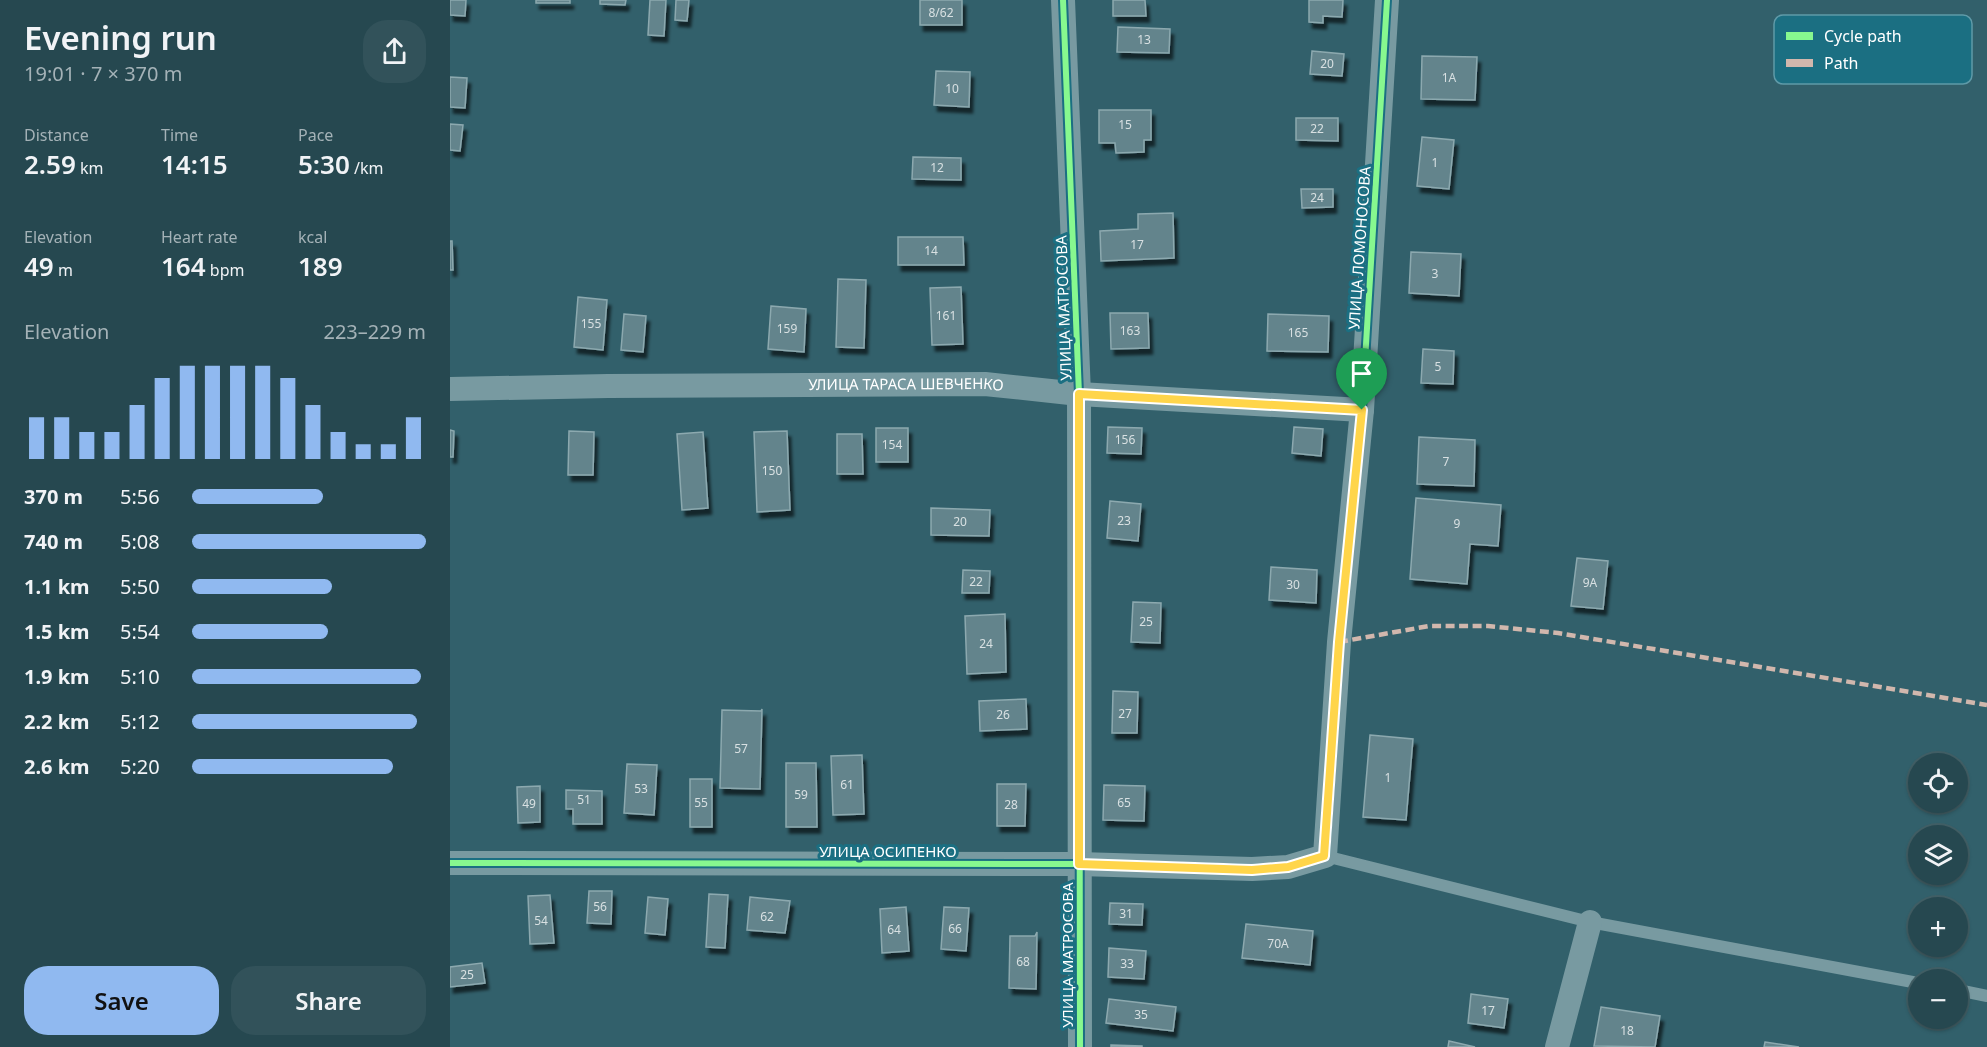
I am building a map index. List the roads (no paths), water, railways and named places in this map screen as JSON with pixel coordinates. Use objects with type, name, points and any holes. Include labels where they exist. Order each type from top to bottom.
[{"type":"street","name":"УЛИЦА МАТРОСОВА","points":[[1063,0],[1079,394],[1080,1047]]},
{"type":"street","name":"УЛИЦА ЛОМОНОСОВА","points":[[1324,856],[1339,642],[1362,410],[1388,0]]},
{"type":"street","name":"УЛИЦА ТАРАСА ШЕВЧЕНКО","points":[[450,389],[985,384],[1079,394],[1362,410]]},
{"type":"street","name":"УЛИЦА ОСИПЕНКО","points":[[450,863],[1079,864],[1252,870],[1288,867],[1324,856]]},
{"type":"street","points":[[1557,1047],[1590,922]]},
{"type":"lane","points":[[1324,856],[1590,922],[1908,981]]},
{"type":"lane","points":[[1968,992],[1987,996]]}]
